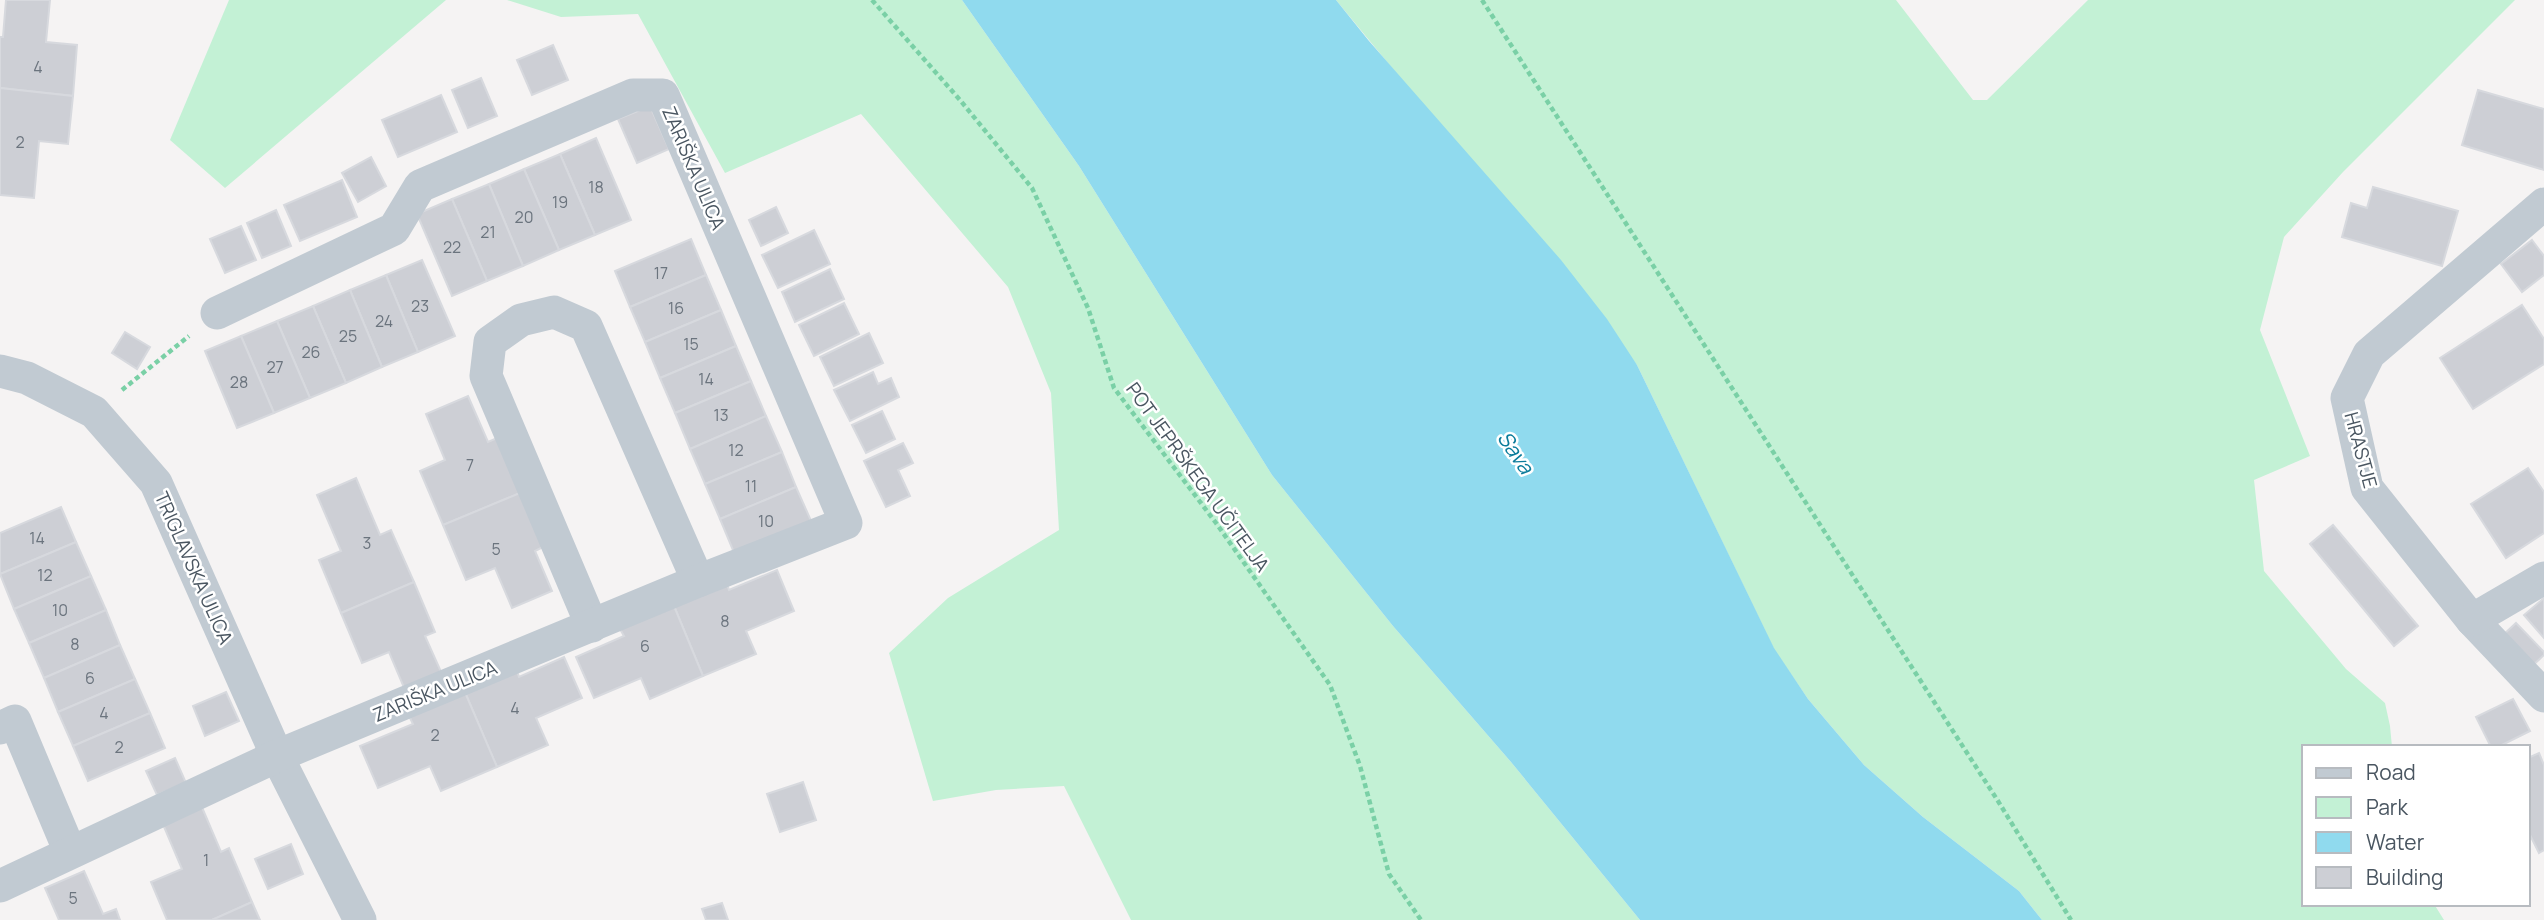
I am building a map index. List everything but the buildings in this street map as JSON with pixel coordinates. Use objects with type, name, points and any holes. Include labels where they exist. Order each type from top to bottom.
[{"type":"street","name":"ZARIŠKA ULICA","points":[[217,313],[394,229],[420,186],[633,95],[663,95],[846,523],[698,581],[278,756]]},
{"type":"street","name":"HRASTJE","points":[[2544,204],[2369,354],[2347,398],[2367,488],[2472,620],[2544,696]]},
{"type":"street","points":[[592,626],[486,376],[490,342],[521,320],[554,313],[586,326],[698,581]]},
{"type":"street","name":"TRIGLAVSKA ULICA","points":[[0,372],[27,378],[94,412],[156,483],[278,756],[360,920]]},
{"type":"street","points":[[2472,620],[2544,578]]},
{"type":"street","points":[[0,728],[15,722],[70,852]]},
{"type":"street","points":[[0,886],[278,756]]},
{"type":"path","name":"POT JEPRŠKEGA UČITELJA","points":[[872,0],[960,100],[1032,188],[1088,308],[1114,388],[1216,523],[1330,685],[1360,766],[1389,874],[1421,920]]},
{"type":"path","points":[[1482,0],[1998,801],[2071,920]]},
{"type":"path","points":[[94,412],[217,313]]},
{"type":"green space","points":[[229,0],[446,0],[225,188],[170,140]]},
{"type":"green space","points":[[507,0],[962,0],[1079,166],[1272,475],[1393,626],[1511,762],[1640,920],[1131,920],[1064,786],[996,790],[933,801],[889,653],[948,598],[1059,530],[1051,393],[1008,287],[861,114],[725,173],[638,14],[561,17]]},
{"type":"green space","points":[[1336,0],[1896,0],[1973,100],[1987,100],[2088,0],[2515,0],[2343,172],[2284,237],[2260,330],[2310,456],[2254,480],[2264,571],[2346,669],[2385,703],[2392,745],[2302,745],[2302,906],[2435,906],[2444,920],[2042,920],[2019,891],[1923,817],[1864,765],[1808,699],[1774,649],[1637,365]]},
{"type":"water","name":"Sava","points":[[962,0],[1336,0],[1561,260],[1607,319],[1637,365],[1774,648],[1808,699],[1864,765],[1923,817],[2019,891],[2042,920],[1640,920],[1511,762],[1393,626],[1272,475],[1079,166]]}]
